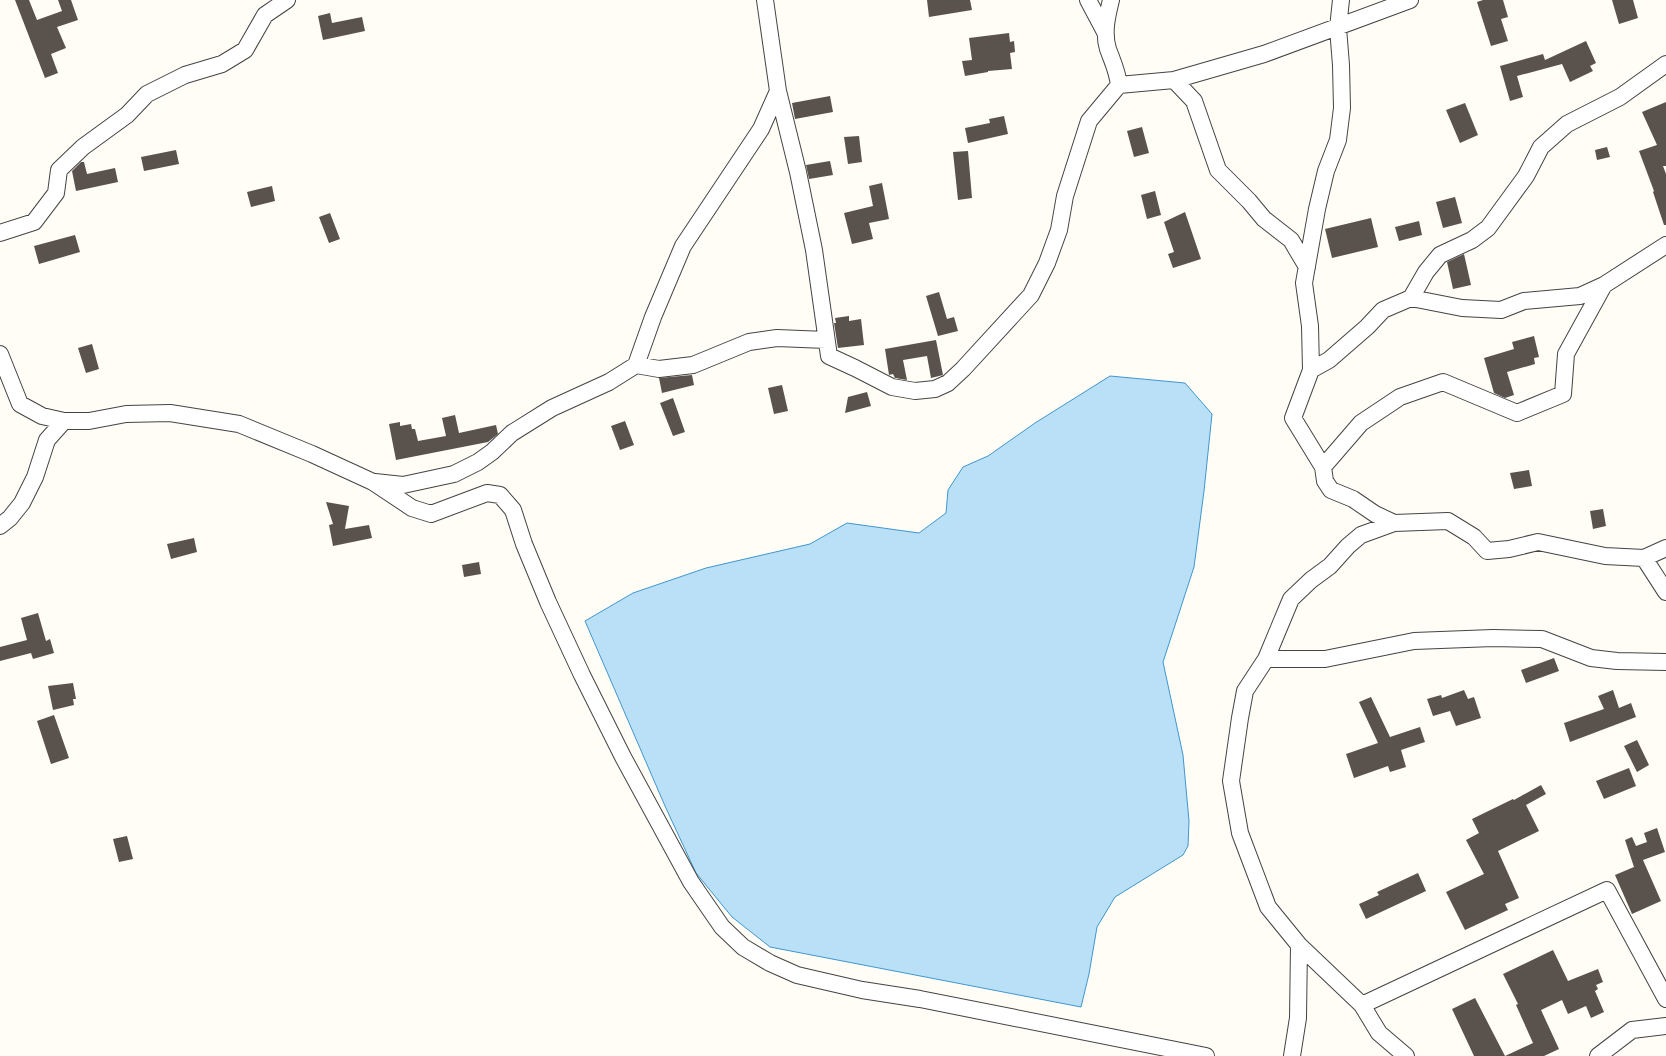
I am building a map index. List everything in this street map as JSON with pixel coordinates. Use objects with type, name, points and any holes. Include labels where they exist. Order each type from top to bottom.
[{"type":"street","points":[[0,233],[34,222],[56,193],[59,170],[83,146],[127,115],[147,94],[185,75],[222,64],[245,50],[265,15],[287,0]]},
{"type":"street","points":[[765,0],[778,91],[798,172],[814,250],[826,340],[830,356],[892,387],[915,391],[935,389],[948,383],[993,338],[1010,316],[1031,295],[1047,263],[1059,230],[1065,196],[1089,122],[1119,85],[1174,80],[1264,54],[1338,28],[1410,0]]},
{"type":"street","points":[[1088,0],[1105,32],[1119,85]]},
{"type":"street","points":[[1105,32],[1111,0]]},
{"type":"street","points":[[1341,0],[1338,28],[1342,66],[1342,101],[1338,140],[1326,171],[1304,283],[1310,326],[1311,370],[1293,418],[1323,467],[1325,481],[1331,490],[1353,499],[1375,514],[1394,523]]},
{"type":"street","points":[[1411,298],[1426,272],[1440,254],[1472,240],[1488,228],[1526,176],[1541,147],[1567,124],[1620,97],[1666,64]]},
{"type":"street","points":[[1174,80],[1194,101],[1218,170],[1249,201],[1264,219],[1291,240],[1307,267]]},
{"type":"street","points":[[373,482],[403,485],[454,474],[478,462],[492,452],[512,433],[552,408],[610,382],[636,365],[653,317],[683,246],[761,129],[778,91]]},
{"type":"street","points":[[1311,370],[1329,360],[1368,327],[1383,310],[1411,298],[1462,308],[1501,310],[1524,302],[1580,296],[1604,285],[1666,245]]},
{"type":"street","points":[[1323,467],[1361,424],[1400,397],[1443,382],[1517,414],[1563,394],[1566,354],[1604,285]]},
{"type":"street","points":[[636,365],[659,369],[693,364],[749,342],[778,338],[826,340]]},
{"type":"street","points":[[0,354],[20,404],[42,416],[64,421],[89,421],[126,414],[170,413],[239,424],[312,454],[373,482],[412,508],[431,514],[488,493],[500,495],[513,510],[524,544],[548,602],[582,675],[623,757],[691,882],[722,927],[743,947],[770,963],[797,975],[862,990],[920,999],[1206,1056]]},
{"type":"street","points":[[0,526],[10,518],[22,503],[35,477],[47,440],[64,421]]},
{"type":"street","points":[[1406,1056],[1379,1033],[1362,1005],[1299,944],[1268,907],[1240,833],[1231,781],[1245,691],[1266,659],[1291,599],[1311,580],[1330,566],[1348,546],[1361,535],[1394,523],[1448,521],[1474,537],[1487,551],[1509,549],[1538,542],[1605,556],[1644,558],[1666,548]]},
{"type":"street","points":[[1644,558],[1666,592]]},
{"type":"street","points":[[1266,659],[1325,660],[1414,640],[1493,638],[1542,639],[1591,658],[1617,661],[1666,662]]},
{"type":"street","points":[[1362,1005],[1608,890],[1666,999]]},
{"type":"street","points":[[1292,1056],[1298,1018],[1299,944]]},
{"type":"street","points":[[1598,1056],[1632,1030],[1666,1026]]},
{"type":"water","points":[[1110,376],[1185,383],[1212,414],[1194,567],[1163,662],[1183,755],[1189,821],[1188,846],[1183,855],[1115,897],[1097,927],[1089,974],[1081,1007],[770,947],[732,917],[696,873],[665,806],[585,621],[633,593],[706,568],[810,544],[847,523],[919,533],[946,513],[948,490],[963,467],[988,456],[1035,423]]},
{"type":"building","points":[[15,0],[29,0],[37,20],[62,11],[58,0],[71,0],[78,20],[57,27],[66,48],[51,54],[58,73],[45,78]]},
{"type":"building","points":[[927,0],[970,0],[972,10],[929,17]]},
{"type":"building","points":[[1483,0],[1503,0],[1508,17],[1501,19],[1508,41],[1491,46],[1477,2]]},
{"type":"building","points":[[1612,0],[1633,0],[1638,18],[1619,24]]},
{"type":"building","points":[[330,13],[332,23],[362,17],[365,31],[323,40],[318,16]]},
{"type":"building","points":[[1009,33],[1010,42],[1014,41],[1015,52],[1010,53],[1012,69],[988,71],[965,76],[962,61],[972,60],[969,38]]},
{"type":"building","points":[[1586,41],[1596,63],[1590,66],[1593,71],[1570,82],[1562,64],[1517,76],[1523,97],[1510,101],[1500,66],[1543,54],[1545,60]]},
{"type":"building","points":[[830,96],[833,112],[795,119],[792,103]]},
{"type":"building","points":[[1666,102],[1666,166],[1663,166],[1666,174],[1666,225],[1664,225],[1653,192],[1654,191],[1639,151],[1657,145],[1642,112]]},
{"type":"building","points":[[1465,103],[1478,135],[1460,143],[1446,110]]},
{"type":"building","points":[[1004,116],[1008,134],[968,143],[965,128],[990,123],[989,119]]},
{"type":"building","points":[[1142,127],[1149,153],[1134,157],[1127,131]]},
{"type":"building","points":[[859,136],[862,162],[848,164],[844,137]]},
{"type":"building","points":[[1607,147],[1610,157],[1597,160],[1595,150]]},
{"type":"building","points":[[176,150],[179,164],[144,171],[141,157]]},
{"type":"building","points":[[968,151],[972,198],[958,200],[953,152]]},
{"type":"building","points":[[830,161],[833,175],[809,179],[806,165]]},
{"type":"building","points":[[81,162],[84,162],[87,174],[115,168],[118,182],[76,191],[72,171]]},
{"type":"building","points":[[882,183],[889,219],[869,223],[873,239],[852,244],[844,213],[873,206],[869,186]]},
{"type":"building","points":[[272,186],[275,201],[251,207],[247,192]]},
{"type":"building","points":[[1155,191],[1161,215],[1147,219],[1141,195]]},
{"type":"building","points":[[1455,197],[1462,223],[1443,228],[1436,202]]},
{"type":"building","points":[[1185,212],[1201,259],[1173,268],[1168,254],[1174,252],[1164,222]]},
{"type":"building","points":[[330,213],[340,239],[329,243],[319,217]]},
{"type":"building","points":[[1371,218],[1378,247],[1332,258],[1325,229]]},
{"type":"building","points":[[1419,221],[1422,235],[1399,241],[1395,227]]},
{"type":"building","points":[[75,235],[80,252],[39,264],[34,246]]},
{"type":"building","points":[[1464,254],[1471,285],[1453,289],[1447,262]]},
{"type":"building","points":[[939,292],[947,319],[954,317],[958,331],[938,336],[926,296]]},
{"type":"building","points":[[849,316],[849,321],[861,319],[864,345],[838,348],[834,323],[836,323],[835,318]]},
{"type":"building","points":[[1534,336],[1539,357],[1534,358],[1535,364],[1507,372],[1514,395],[1505,398],[1494,393],[1484,358],[1514,349],[1512,342]]},
{"type":"building","points":[[936,340],[943,375],[931,378],[927,356],[903,360],[907,380],[895,378],[893,374],[889,375],[885,349]]},
{"type":"building","points":[[92,344],[99,369],[86,373],[78,348]]},
{"type":"building","points":[[692,375],[694,385],[662,393],[659,378]]},
{"type":"building","points":[[782,385],[788,411],[774,414],[768,388]]},
{"type":"building","points":[[867,392],[871,406],[845,413],[848,397]]},
{"type":"building","points":[[673,398],[685,432],[673,436],[660,403]]},
{"type":"building","points":[[455,415],[459,433],[496,425],[498,434],[488,442],[396,460],[389,424],[400,422],[400,426],[411,424],[412,429],[415,429],[418,441],[446,436],[442,418]]},
{"type":"building","points":[[625,421],[634,445],[620,450],[611,426]]},
{"type":"building","points":[[1529,470],[1532,486],[1514,489],[1510,473]]},
{"type":"building","points":[[326,502],[349,506],[345,529],[369,525],[372,538],[333,546],[329,525],[333,524]]},
{"type":"building","points":[[1603,509],[1606,526],[1593,529],[1590,511]]},
{"type":"building","points":[[194,538],[197,552],[171,559],[167,544]]},
{"type":"building","points":[[479,562],[481,574],[464,577],[462,565]]},
{"type":"building","points":[[38,613],[46,641],[50,639],[54,653],[33,659],[31,653],[0,661],[0,647],[27,640],[21,618]]},
{"type":"building","points":[[1554,658],[1559,671],[1526,683],[1521,670]]},
{"type":"building","points":[[73,683],[76,699],[73,699],[74,705],[53,710],[48,686]]},
{"type":"building","points":[[1464,690],[1468,699],[1474,697],[1481,718],[1456,726],[1450,711],[1433,716],[1427,699],[1441,695],[1442,698]]},
{"type":"building","points":[[1613,690],[1619,708],[1631,703],[1636,717],[1570,742],[1564,723],[1604,709],[1598,696]]},
{"type":"building","points":[[1371,697],[1390,737],[1420,727],[1425,742],[1401,750],[1406,767],[1390,772],[1388,766],[1354,778],[1346,754],[1378,743],[1359,702]]},
{"type":"building","points":[[54,715],[69,758],[51,764],[37,721]]},
{"type":"building","points":[[1637,740],[1649,765],[1637,772],[1624,746]]},
{"type":"building","points":[[1629,768],[1636,786],[1604,799],[1596,781]]},
{"type":"building","points":[[1541,785],[1546,794],[1526,805],[1539,831],[1498,851],[1519,898],[1505,904],[1508,910],[1465,930],[1446,892],[1484,874],[1466,840],[1479,833],[1472,819],[1513,799],[1514,800]]},
{"type":"building","points":[[1657,828],[1665,852],[1643,860],[1661,901],[1632,914],[1615,875],[1634,867],[1625,840],[1632,837],[1636,846],[1647,842],[1644,833]]},
{"type":"building","points":[[127,836],[133,859],[119,862],[113,839]]},
{"type":"building","points":[[1418,873],[1426,891],[1366,919],[1359,904],[1379,895],[1377,892]]},
{"type":"building","points":[[1553,950],[1568,981],[1598,969],[1603,982],[1596,985],[1598,989],[1595,991],[1604,1012],[1591,1018],[1586,1006],[1568,1014],[1562,1000],[1541,1010],[1559,1049],[1544,1056],[1505,1056],[1533,1043],[1516,1005],[1518,1004],[1503,974]]},
{"type":"building","points":[[1475,998],[1505,1056],[1474,1056],[1452,1009]]}]
